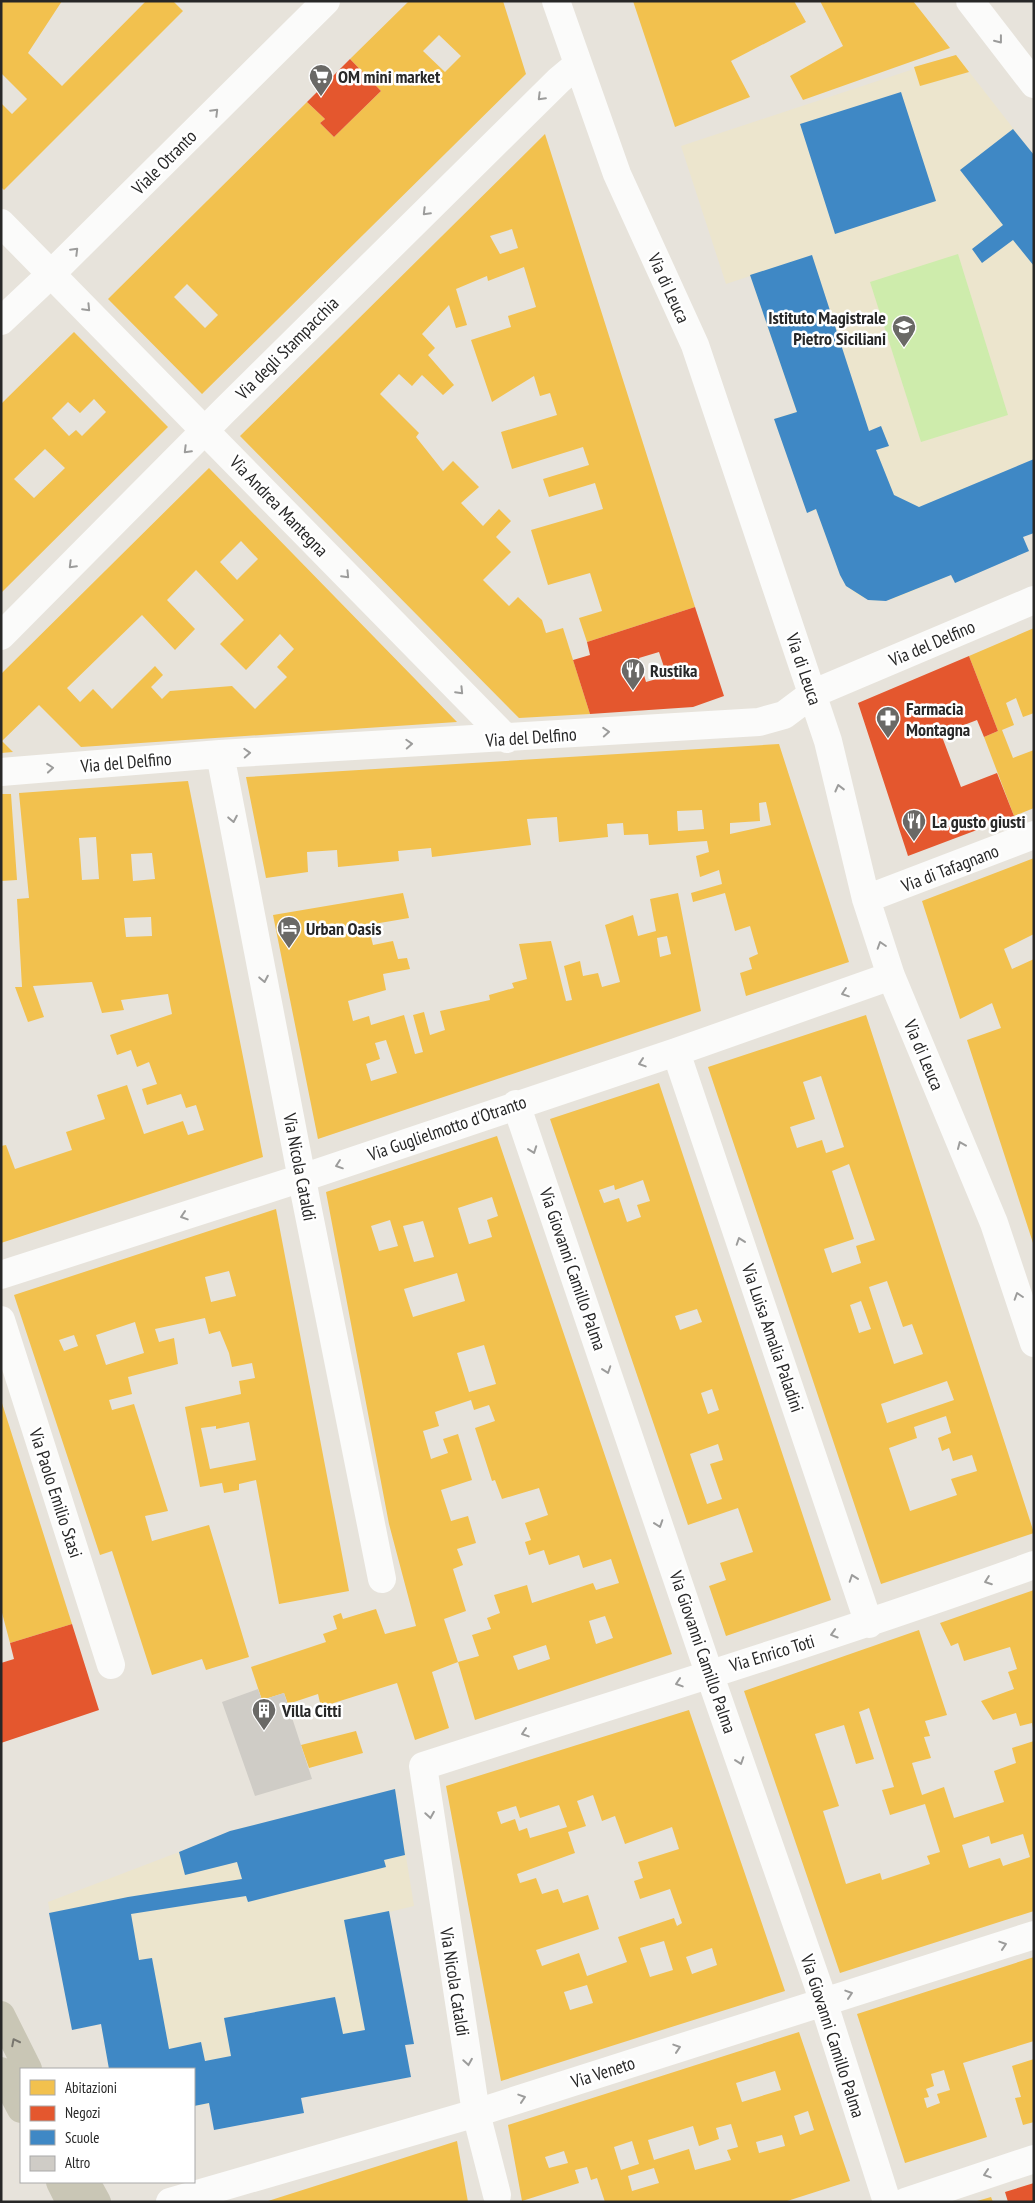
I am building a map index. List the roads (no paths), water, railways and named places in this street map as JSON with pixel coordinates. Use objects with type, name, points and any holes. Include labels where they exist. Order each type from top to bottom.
[{"type":"main road","points":[[1,2015],[28,2068]]},
{"type":"main road","points":[[1,2071],[20,2107]]},
{"type":"main road","points":[[60,2183],[70,2202]]},
{"type":"main road","points":[[87,2183],[97,2202]]},
{"type":"street","name":"Viale Otranto","points":[[1,321],[51,274],[326,1]]},
{"type":"street","name":"Via di Leuca","points":[[556,1],[617,174],[695,345],[828,741],[866,899],[891,976],[994,1223],[1034,1343]]},
{"type":"street","points":[[970,1],[1034,84]]},
{"type":"street","name":"Via degli Stampacchia","points":[[1,636],[552,87],[577,65]]},
{"type":"street","name":"Via Andrea Mantegna","points":[[1,223],[507,739]]},
{"type":"street","name":"Via del Delfino","points":[[1,772],[220,754],[507,739],[759,722],[784,715],[812,694],[1034,600]]},
{"type":"street","name":"Via Nicola Cataldi","points":[[220,754],[382,1579]]},
{"type":"street","name":"Via di Tafagnano","points":[[866,899],[1034,835]]},
{"type":"street","name":"Via Guglielmotto d'Otranto","points":[[1,1275],[302,1178],[516,1104],[676,1052],[891,976]]},
{"type":"street","name":"Via Luisa Amalia Paladini","points":[[676,1052],[869,1624]]},
{"type":"street","name":"Via Giovanni Camillo Palma","points":[[516,1104],[823,2002],[887,2202]]},
{"type":"street","name":"Via Paolo Emilio Stasi","points":[[1,1320],[111,1665]]},
{"type":"street","name":"Via Enrico Toti","points":[[423,1766],[709,1673],[869,1624],[1034,1565]]},
{"type":"street","name":"Via Nicola Cataldi","points":[[423,1766],[476,2112],[497,2195]]},
{"type":"street","name":"Via Veneto","points":[[170,2202],[476,2112],[1034,1935]]},
{"type":"street","points":[[905,2202],[1034,2159]]},
{"type":"place","name":"OM mini market","points":[[321,97]]},
{"type":"place","name":"Istituto Magistrale Pietro Siciliani","points":[[904,348]]},
{"type":"place","name":"Rustika","points":[[633,691]]},
{"type":"place","name":"Farmacia Montagna","points":[[888,739]]},
{"type":"place","name":"La gusto giusti","points":[[914,842]]},
{"type":"place","name":"Urban Oasis","points":[[289,949]]},
{"type":"place","name":"Villa Citti","points":[[264,1731]]}]
